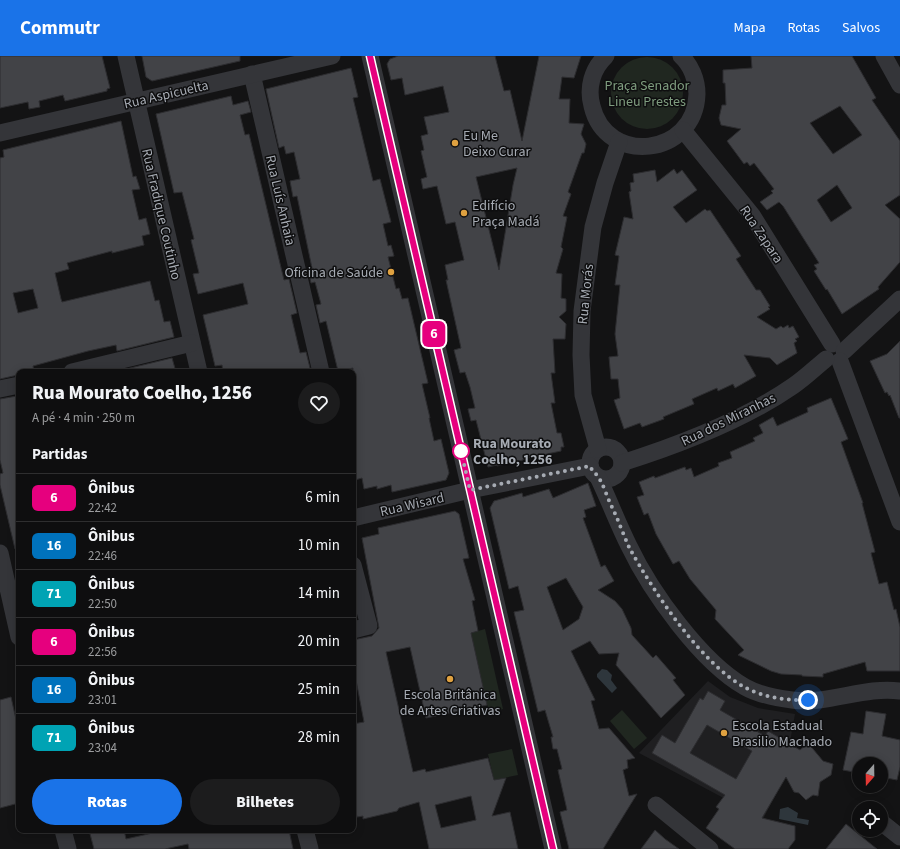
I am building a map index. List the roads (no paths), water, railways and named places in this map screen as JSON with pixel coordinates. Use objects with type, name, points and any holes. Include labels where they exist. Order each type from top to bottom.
[{"type":"street","name":"Rua Fradique Coutinho","points":[[126,56],[198,369]]},
{"type":"street","name":"Rua Aspicuelta","points":[[0,133],[332,56]]},
{"type":"street","points":[[370,56],[553,849]]},
{"type":"street","points":[[606,56],[600,61],[592,78],[589,97],[594,115],[604,131],[620,142],[636,147],[653,147],[669,141],[683,130],[692,118],[696,103],[697,88],[693,73],[681,56]]},
{"type":"street","points":[[884,56],[900,85]]},
{"type":"street","name":"Rua Luís Anhaia","points":[[252,74],[320,369]]},
{"type":"street","name":"Rua Zapara","points":[[683,130],[752,215],[836,354],[900,522]]},
{"type":"street","name":"Rua Morás","points":[[598,449],[583,395],[581,355],[582,310],[593,227],[605,183],[620,142]]},
{"type":"street","name":"Rua dos Miranhas","points":[[622,462],[697,436],[744,414],[793,387],[836,354],[900,299]]},
{"type":"street","points":[[84,369],[192,343]]},
{"type":"street","points":[[0,389],[16,386]]},
{"type":"street","points":[[470,490],[594,471],[608,479],[616,476],[621,470],[622,462],[616,450],[607,447],[598,449],[591,456],[594,471],[629,547],[651,583],[690,636],[714,663],[729,677],[747,688],[769,696],[794,700],[822,699],[861,693],[900,691]]},
{"type":"street","name":"Rua Wisard","points":[[356,515],[470,490]]},
{"type":"street","points":[[0,554],[16,624]]},
{"type":"street","points":[[356,576],[369,626],[356,629]]},
{"type":"street","points":[[656,805],[710,849]]},
{"type":"street","points":[[888,828],[900,837]]},
{"type":"street","points":[[64,833],[68,849]]},
{"type":"street","points":[[306,833],[310,849]]},
{"type":"place","name":"Eu Me Deixo Curar","points":[[455,143]]},
{"type":"place","name":"Edifício Praça Madá","points":[[464,213]]},
{"type":"place","name":"Oficina de Saúde","points":[[391,272]]},
{"type":"place","name":"Rua Mourato Coelho, 1256","points":[[461,451]]},
{"type":"place","name":"Escola Britânica de Artes Criativas","points":[[450,679]]},
{"type":"place","name":"Escola Estadual Brasilio Machado","points":[[724,733]]},
{"type":"park label","name":"Praça Senador Lineu Prestes","points":[[647,94]]}]
